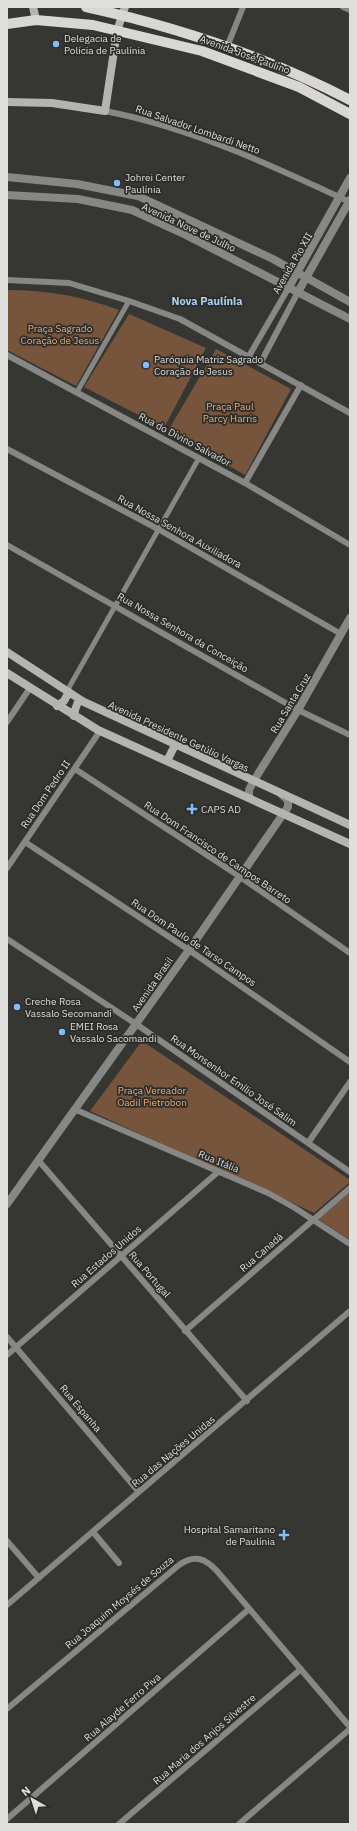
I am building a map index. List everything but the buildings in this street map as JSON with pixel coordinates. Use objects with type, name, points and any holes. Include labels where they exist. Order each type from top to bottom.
[{"type":"main road","points":[[33,7],[36,20]]},
{"type":"main road","name":"Avenida José Paulino","points":[[86,7],[124,11],[227,47],[304,76],[350,100]]},
{"type":"main road","points":[[105,111],[118,31],[124,11]]},
{"type":"main road","name":"Avenida José Paulino","points":[[7,24],[36,20],[93,25],[202,51],[299,87],[350,114]]},
{"type":"main road","name":"Rua Salvador Lombardi Netto","points":[[7,102],[52,103],[105,111]]},
{"type":"main road","name":"Avenida Presidente Getúlio Vargas","points":[[7,652],[79,699],[253,782],[350,825]]},
{"type":"main road","points":[[7,673],[57,706],[100,731],[350,844]]},
{"type":"main road","points":[[57,706],[64,701],[68,692]]},
{"type":"main road","points":[[74,716],[74,710],[79,699]]},
{"type":"main road","points":[[168,761],[175,745]]},
{"type":"street","points":[[227,47],[243,7]]},
{"type":"street","points":[[343,7],[350,10]]},
{"type":"street","name":"Rua Salvador Lombardi Netto","points":[[105,111],[159,124],[244,153],[340,198],[350,201]]},
{"type":"street","name":"Avenida Nove de Julho","points":[[7,176],[77,184],[138,196],[188,218],[298,272],[350,302]]},
{"type":"street","name":"Avenida Pio XII","points":[[249,356],[350,178]]},
{"type":"street","name":"Avenida Nove de Julho","points":[[7,195],[78,199],[132,210],[182,233],[350,319]]},
{"type":"street","name":"Avenida Pio XII","points":[[260,362],[306,277],[350,201]]},
{"type":"street","points":[[7,280],[69,283],[129,301],[180,319],[350,413]]},
{"type":"street","points":[[77,392],[129,301]]},
{"type":"street","name":"Rua do Divino Salvador","points":[[7,355],[245,483],[350,545]]},
{"type":"street","points":[[245,483],[301,385]]},
{"type":"street","name":"Rua Nossa Senhora Auxiliadora","points":[[7,449],[158,529],[341,634]]},
{"type":"street","points":[[68,692],[199,458]]},
{"type":"street","name":"Rua Nossa Senhora da Conceição","points":[[7,544],[298,710],[350,736]]},
{"type":"street","name":"Rua Santa Cruz","points":[[249,798],[249,790],[253,782],[298,710],[350,618]]},
{"type":"street","points":[[7,722],[30,688]]},
{"type":"street","name":"Rua Dom Pedro II","points":[[7,868],[100,731]]},
{"type":"street","name":"Rua Dom Francisco de Campos Barreto","points":[[75,768],[239,876],[350,953]]},
{"type":"street","name":"Avenida Brasil","points":[[7,1204],[136,1024],[288,807],[288,800],[281,794]]},
{"type":"street","name":"Rua Dom Paulo de Tarso Campos","points":[[25,842],[188,950],[350,1062]]},
{"type":"street","name":"Rua Monsenhor Emílio José Salim","points":[[7,938],[136,1024],[350,1172]]},
{"type":"street","points":[[308,1143],[350,1082]]},
{"type":"street","name":"Rua Itália","points":[[74,1109],[268,1193],[350,1244]]},
{"type":"street","name":"Rua Portugal","points":[[38,1160],[247,1401]]},
{"type":"street","name":"Rua Estados Unidos","points":[[7,1355],[218,1172]]},
{"type":"street","name":"Rua Canadá","points":[[185,1331],[350,1188]]},
{"type":"street","name":"Rua das Nações Unidas","points":[[7,1605],[247,1401],[350,1311]]},
{"type":"street","name":"Rua Espanha","points":[[7,1337],[139,1492]]},
{"type":"street","points":[[93,1532],[119,1563]]},
{"type":"street","points":[[7,1541],[39,1578]]},
{"type":"street","name":"Rua Joaquim Moysés de Souza","points":[[8,1708],[186,1560],[195,1557],[204,1559],[217,1571],[350,1728]]},
{"type":"street","name":"Rua Alayde Ferro Piva","points":[[7,1819],[249,1609]]},
{"type":"street","name":"Rua Maria dos Anjos Silvestre","points":[[120,1824],[301,1669]]},
{"type":"street","points":[[239,1824],[350,1728]]},
{"type":"green space","name":"Praça Sagrado Coração de Jesus","points":[[7,290],[36,291],[64,295],[91,301],[119,310],[76,386],[7,350]]},
{"type":"green space","points":[[129,314],[206,348],[164,428],[84,387]]},
{"type":"green space","name":"Praça Paul Parcy Harris","points":[[216,349],[291,389],[245,475],[168,431]]},
{"type":"green space","name":"Praça Vereador Oadil Pietrobon","points":[[142,1041],[350,1180],[350,1182],[314,1213],[90,1111]]},
{"type":"green space","points":[[350,1192],[350,1240],[318,1219]]},
{"type":"place","name":"Delegacia de Polícia de Paulínia","points":[[56,44]]},
{"type":"place","name":"Johrei Center Paulínia","points":[[117,183]]},
{"type":"place","name":"Paróquia Matriz Sagrado Coração de Jesus","points":[[146,365]]},
{"type":"place","name":"CAPS AD","points":[[192,809]]},
{"type":"place","name":"Creche Rosa Vassalo Secomandi","points":[[17,1007]]},
{"type":"place","name":"EMEI Rosa Vassalo Sacomandi","points":[[62,1032]]},
{"type":"place","name":"Hospital Samaritano de Paulínia","points":[[284,1535]]},
{"type":"district","name":"Nova Paulínia","points":[[207,301]]}]
